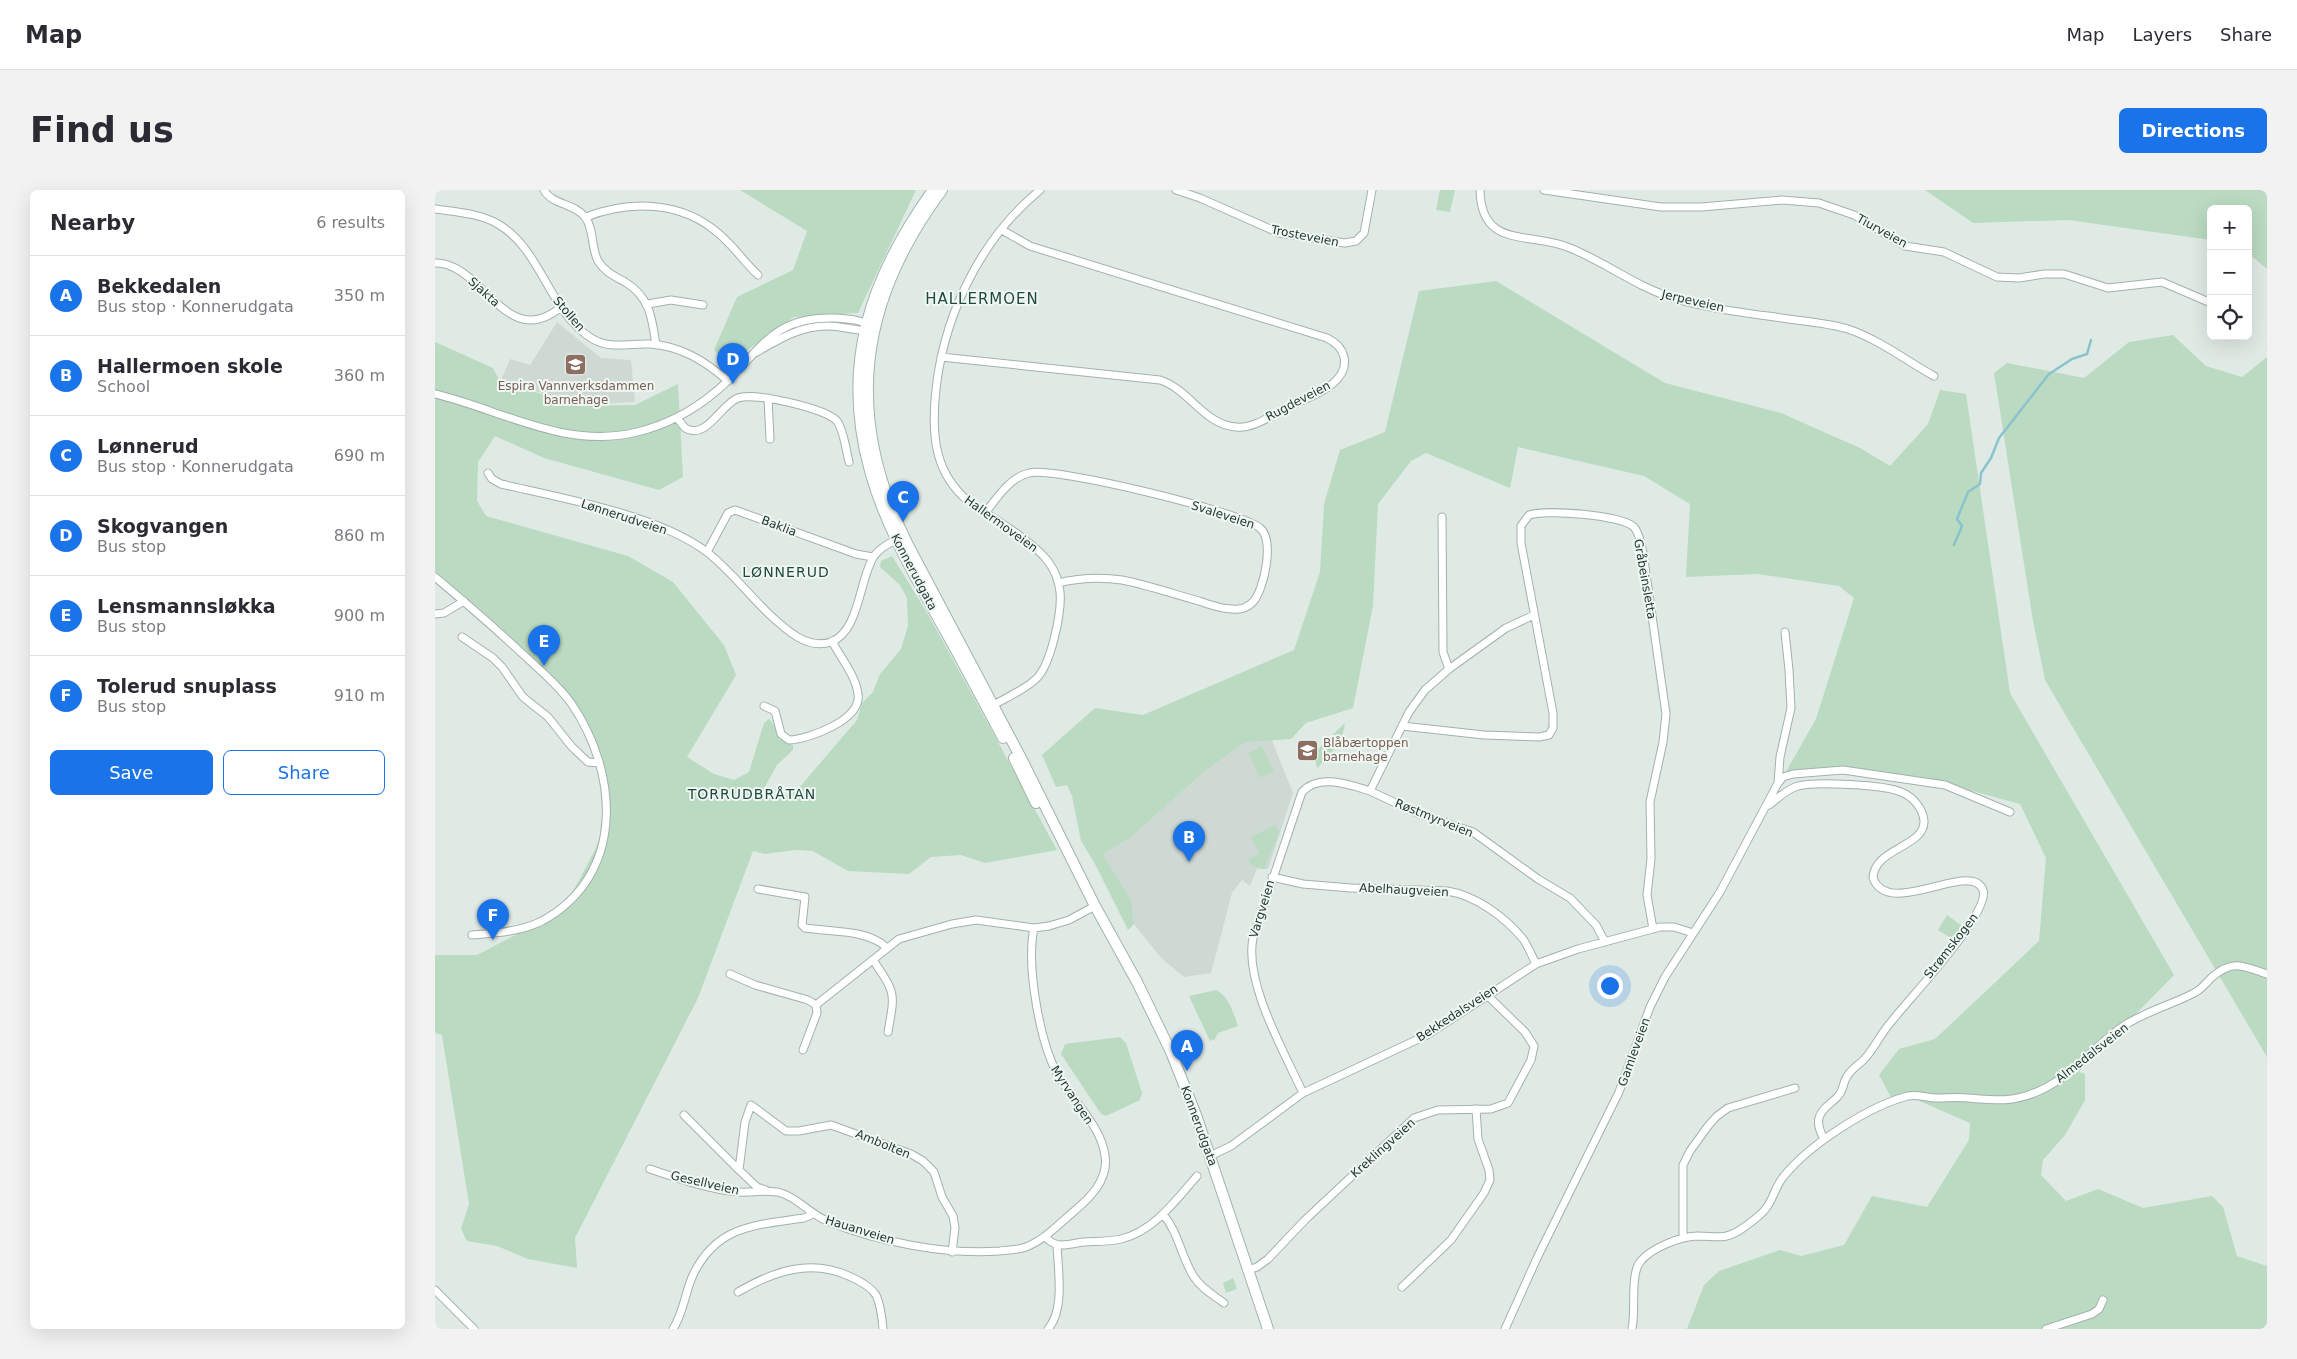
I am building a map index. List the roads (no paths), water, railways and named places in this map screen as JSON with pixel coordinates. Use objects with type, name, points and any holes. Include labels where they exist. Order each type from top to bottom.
[{"type":"main road","name":"Konnerudgata","points":[[933,190],[895,248],[880,282],[867,327],[858,376],[861,430],[870,472],[900,538],[1137,982],[1171,1052],[1211,1156],[1268,1329]]},
{"type":"main road","name":"Konnerudgata","points":[[867,327],[917,227],[942,190]]},
{"type":"street","points":[[544,190],[552,198],[576,208],[585,217],[594,253],[602,267],[634,288],[648,304],[656,345]]},
{"type":"street","name":"Hallermoveien","points":[[990,706],[1036,679],[1045,666],[1057,617],[1060,594],[1058,583],[1053,570],[1043,555],[958,492],[948,479],[939,462],[934,439],[934,410],[941,357],[955,310],[964,290],[981,258],[1003,230],[1040,190]]},
{"type":"street","name":"Trosteveien","points":[[1176,190],[1200,198],[1279,232],[1345,244],[1356,241],[1365,232],[1372,190]]},
{"type":"street","name":"Jerpeveien","points":[[1480,190],[1486,219],[1495,230],[1502,233],[1569,247],[1651,290],[1678,300],[1845,328],[1888,346],[1934,376]]},
{"type":"street","name":"Tiurveien","points":[[1544,190],[1661,207],[1696,208],[1782,200],[1819,204],[1854,215],[1905,246],[1944,252],[1997,277],[2019,278],[2044,274],[2064,274],[2108,288],[2162,282],[2207,301]]},
{"type":"street","points":[[585,217],[609,210],[637,207],[678,210],[699,220],[718,233],[758,275]]},
{"type":"street","name":"Stollen","points":[[435,208],[478,216],[506,229],[523,246],[560,308],[582,331],[599,342],[614,346],[656,345],[677,348],[706,363],[727,381]]},
{"type":"street","name":"Rugdeveien","points":[[941,357],[1160,380],[1176,386],[1214,420],[1236,427],[1258,422],[1322,390],[1338,379],[1342,373],[1345,361],[1342,351],[1333,341],[1327,338],[1030,246],[1003,230]]},
{"type":"street","name":"Sjakta","points":[[435,263],[454,266],[499,306],[521,318],[543,319],[560,308]]},
{"type":"street","points":[[648,304],[671,300],[703,305]]},
{"type":"street","points":[[435,394],[545,429],[585,436],[615,436],[638,432],[677,418],[703,402],[727,381],[755,353],[764,341],[777,330],[799,321],[828,318],[867,327]]},
{"type":"street","points":[[677,418],[685,428],[697,431],[708,425],[727,404],[739,398],[768,398],[821,412],[835,419],[839,425],[849,462]]},
{"type":"street","points":[[768,398],[771,439]]},
{"type":"street","name":"Svaleveien","points":[[985,513],[1010,484],[1023,475],[1038,471],[1100,481],[1161,496],[1247,521],[1260,528],[1267,537],[1269,550],[1257,596],[1251,604],[1241,609],[1221,608],[1120,580],[1087,579],[1058,583]]},
{"type":"street","name":"Lønnerudveien","points":[[488,473],[492,479],[501,484],[568,500],[654,525],[689,540],[707,552],[775,620],[792,633],[809,642],[832,642]]},
{"type":"street","name":"Baklia","points":[[707,552],[728,513],[735,510],[856,554],[873,557]]},
{"type":"street","name":"Gråbeinsletta","points":[[1402,726],[1484,735],[1539,737],[1549,735],[1553,728],[1553,713],[1520,534],[1521,526],[1529,515],[1543,512],[1606,518],[1634,527],[1640,538],[1643,553],[1666,714],[1663,742],[1649,802],[1651,864],[1647,895],[1653,929]]},
{"type":"street","points":[[1442,517],[1443,652],[1449,669]]},
{"type":"street","points":[[764,706],[775,711],[781,734],[789,740],[835,725],[851,714],[857,704],[858,691],[832,642],[847,629],[852,619],[873,557],[885,546],[900,538]]},
{"type":"street","points":[[435,577],[464,601],[559,689],[588,731],[599,763],[606,798],[606,825],[602,849],[586,882],[564,905],[542,921],[510,931],[472,935]]},
{"type":"street","points":[[435,614],[444,613],[464,601]]},
{"type":"street","points":[[1370,791],[1402,726],[1425,690],[1449,669],[1514,622],[1534,615]]},
{"type":"street","name":"Gamleveien","points":[[1505,1329],[1537,1258],[1619,1092],[1650,1007],[1665,977],[1720,892],[1778,783],[1780,757],[1791,708],[1785,632]]},
{"type":"street","points":[[462,637],[497,662],[509,674],[523,697],[548,717],[572,748],[588,762],[592,764],[599,763]]},
{"type":"street","points":[[1778,783],[1783,777],[1793,774],[1843,770],[1945,785],[2010,812]]},
{"type":"street","name":"Vargveien","points":[[1303,1093],[1263,1005],[1251,963],[1253,938],[1272,877],[1305,788],[1317,783],[1336,783],[1370,791]]},
{"type":"street","name":"Strømskogen","points":[[1767,806],[1790,789],[1804,784],[1859,786],[1900,791],[1915,802],[1923,817],[1923,826],[1913,839],[1877,864],[1873,878],[1878,887],[1886,892],[1898,893],[1966,880],[1976,882],[1983,890],[1982,904],[1969,927],[1877,1040],[1867,1056],[1847,1076],[1839,1096],[1821,1114],[1819,1122],[1824,1140]]},
{"type":"street","name":"Røstmyrveien","points":[[1370,791],[1417,813],[1473,832],[1538,879],[1570,898],[1596,924],[1605,942]]},
{"type":"street","name":"Abelhaugveien","points":[[1272,877],[1303,884],[1447,891],[1463,894],[1491,911],[1513,929],[1524,940],[1536,964]]},
{"type":"street","points":[[758,889],[805,897],[802,924],[805,928],[864,936],[880,942],[886,947]]},
{"type":"street","points":[[816,1004],[873,960],[886,947],[899,939],[967,920],[990,920],[1034,928],[1059,924],[1095,906]]},
{"type":"street","name":"Bekkedalsveien","points":[[1211,1156],[1231,1146],[1303,1093],[1447,1023],[1536,964],[1653,929],[1675,927],[1693,934]]},
{"type":"street","name":"Myrvangen","points":[[1034,928],[1032,959],[1043,1042],[1059,1078],[1095,1130],[1106,1157],[1104,1172],[1099,1186],[1077,1209],[1045,1236]]},
{"type":"street","points":[[873,960],[893,990],[893,1003],[888,1032]]},
{"type":"street","name":"Almedalsveien","points":[[1632,1329],[1635,1315],[1634,1279],[1638,1264],[1654,1252],[1683,1238],[1699,1236],[1718,1239],[1728,1237],[1741,1230],[1767,1208],[1779,1182],[1788,1171],[1824,1140],[1871,1112],[1910,1096],[2006,1101],[2028,1096],[2054,1083],[2078,1066],[2125,1025],[2152,1010],[2199,991],[2224,968],[2235,965],[2246,966],[2267,974]]},
{"type":"street","points":[[730,974],[755,986],[808,1000],[816,1004]]},
{"type":"street","name":"Kreklingveien","points":[[1248,1270],[1257,1267],[1269,1259],[1407,1123],[1421,1115],[1438,1110],[1498,1108],[1511,1100],[1534,1050],[1531,1038],[1487,995]]},
{"type":"street","points":[[803,1050],[817,1013],[816,1004]]},
{"type":"street","points":[[1683,1238],[1683,1165],[1690,1151],[1708,1126],[1727,1108],[1795,1088]]},
{"type":"street","name":"Ambolten","points":[[739,1170],[744,1131],[751,1106],[786,1130],[799,1131],[831,1125],[911,1154],[923,1161],[933,1172],[942,1196],[953,1216],[955,1228],[952,1252]]},
{"type":"street","points":[[1402,1287],[1451,1240],[1490,1180],[1489,1170],[1478,1140],[1477,1109]]},
{"type":"street","points":[[684,1115],[739,1170],[757,1186],[769,1191]]},
{"type":"street","name":"Gesellveien","points":[[650,1169],[739,1192],[769,1191],[783,1194],[798,1202],[813,1214]]},
{"type":"street","points":[[1045,1236],[1048,1241],[1057,1246],[1123,1239],[1139,1231],[1163,1214],[1197,1176]]},
{"type":"street","name":"Hauanveien","points":[[673,1329],[681,1314],[693,1275],[705,1256],[721,1240],[740,1229],[804,1218],[813,1214],[829,1222],[866,1233],[923,1248],[952,1252],[1019,1249],[1045,1236]]},
{"type":"street","points":[[1163,1214],[1174,1230],[1193,1277],[1202,1287],[1224,1302]]},
{"type":"street","points":[[1048,1329],[1055,1318],[1058,1306],[1057,1246]]},
{"type":"street","points":[[738,1292],[757,1280],[779,1272],[802,1267],[832,1270],[861,1282],[875,1294],[881,1309],[883,1329]]},
{"type":"street","points":[[435,1290],[473,1329]]},
{"type":"street","points":[[2046,1329],[2093,1314],[2099,1309],[2103,1300]]},
{"type":"waterway","points":[[1954,545],[1962,526],[1957,519],[1968,492],[1980,484],[1981,473],[1991,458],[1999,438],[2049,374],[2072,359],[2087,354],[2091,340]]},
{"type":"place","name":"Espira Vannverksdammen barnehage","points":[[576,365]]},
{"type":"place","name":"Skogvangen","points":[[733,384]]},
{"type":"place","name":"Lønnerud","points":[[903,522]]},
{"type":"place","name":"Lensmannsløkka","points":[[544,666]]},
{"type":"place","name":"Blåbærtoppen barnehage","points":[[1307,750]]},
{"type":"place","name":"Hallermoen skole","points":[[1189,862]]},
{"type":"place","name":"Tolerud snuplass","points":[[493,940]]},
{"type":"place","name":"Bekkedalen","points":[[1187,1071]]},
{"type":"district","name":"HALLERMOEN","points":[[982,299]]},
{"type":"district","name":"LØNNERUD","points":[[786,572]]},
{"type":"district","name":"TORRUDBRÅTAN","points":[[752,794]]}]
